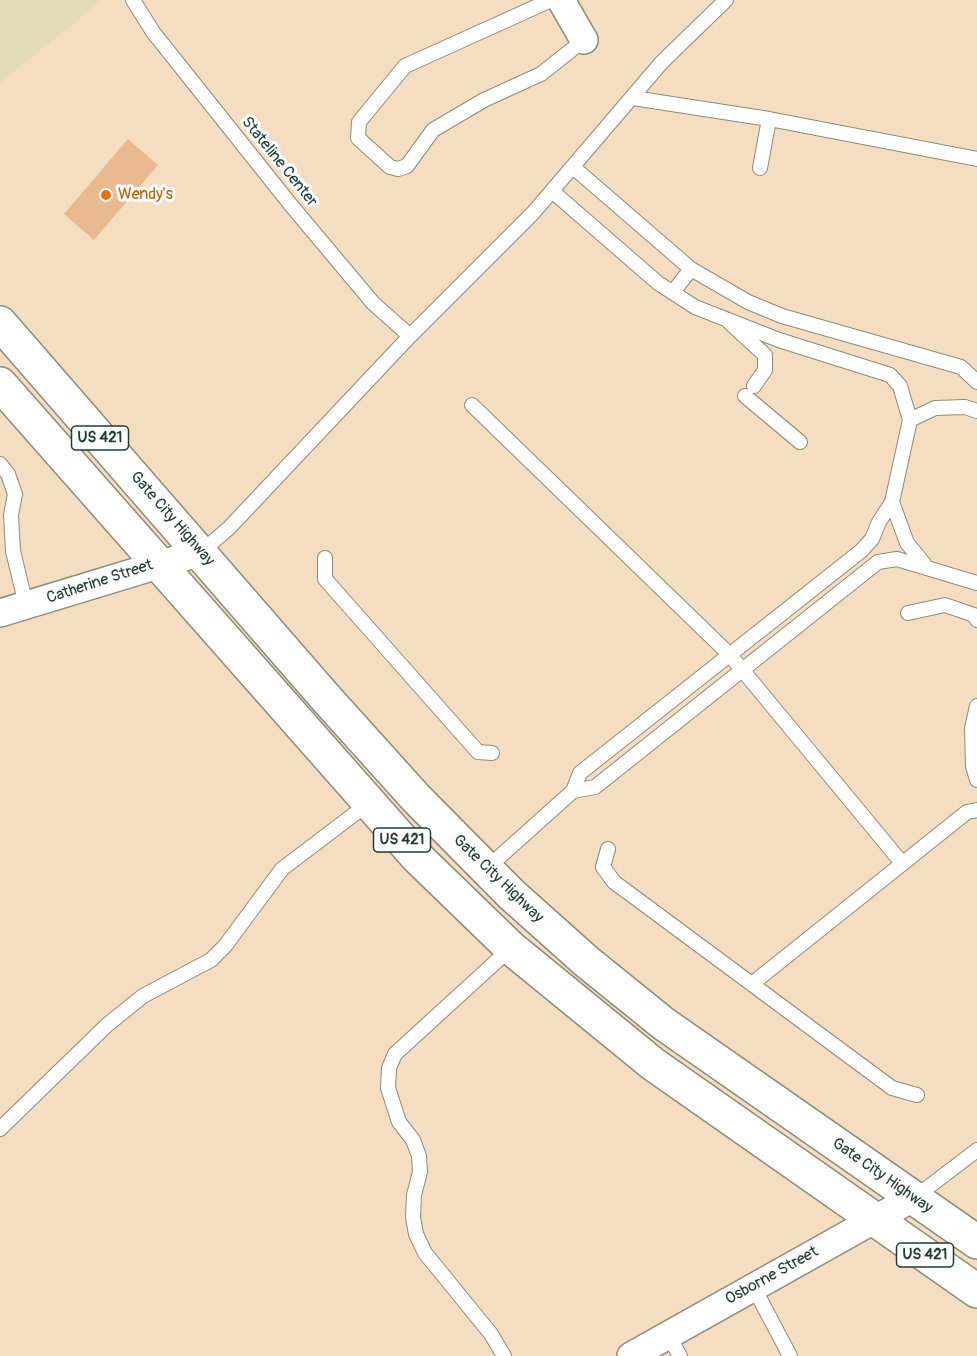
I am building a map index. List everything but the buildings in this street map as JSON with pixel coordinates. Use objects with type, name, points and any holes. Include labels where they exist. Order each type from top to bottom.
[{"type":"main road","name":"Gate City Highway","points":[[0,323],[201,552],[324,697],[416,798],[486,869],[586,961],[664,1024],[977,1242]]},
{"type":"main road","name":"US 421","points":[[0,384],[418,858],[511,948],[653,1064],[977,1291]]},
{"type":"street","points":[[561,0],[584,39]]},
{"type":"street","name":"Catherine Street","points":[[0,613],[158,563],[201,552]]},
{"type":"street","name":"Osborne Street","points":[[631,1356],[674,1345],[753,1286],[913,1198]]},
{"type":"lane","name":"Stateline Center","points":[[133,0],[153,32],[290,204],[373,303],[410,336]]},
{"type":"lane","points":[[551,0],[405,66],[359,122],[358,138],[390,167],[398,169],[407,165],[433,130],[484,100],[541,74],[584,39]]},
{"type":"lane","points":[[201,552],[229,528],[410,336],[552,191],[662,62],[726,0]]},
{"type":"lane","points":[[633,98],[769,119],[977,159]]},
{"type":"lane","points":[[760,168],[769,119]]},
{"type":"lane","points":[[573,167],[691,269],[748,302],[782,316],[961,367],[977,382]]},
{"type":"lane","points":[[486,869],[573,791],[580,773],[861,551],[872,538],[892,502],[910,420],[900,387],[890,375],[779,340],[695,307],[658,283],[552,191]]},
{"type":"lane","points":[[672,292],[691,269]]},
{"type":"lane","points":[[732,321],[748,302]]},
{"type":"lane","points":[[732,321],[765,355],[765,370],[750,391],[800,441]]},
{"type":"lane","points":[[472,405],[730,655],[902,863]]},
{"type":"lane","points":[[910,420],[935,408],[965,407],[977,411]]},
{"type":"lane","points":[[0,464],[8,474],[15,494],[11,515],[13,551],[26,605]]},
{"type":"lane","points":[[892,502],[907,543],[925,565]]},
{"type":"lane","points":[[325,558],[325,579],[478,752],[492,753]]},
{"type":"lane","points":[[573,791],[595,787],[878,562],[897,559],[925,565],[977,583]]},
{"type":"lane","points":[[908,613],[945,604],[974,615],[977,620]]},
{"type":"lane","points":[[977,706],[972,728],[973,766],[977,780]]},
{"type":"lane","points":[[0,1129],[107,1024],[143,996],[211,960],[225,946],[282,869],[369,803]]},
{"type":"lane","points":[[753,983],[967,812],[977,810]]},
{"type":"lane","points":[[608,849],[603,867],[614,882],[892,1088],[917,1095]]},
{"type":"lane","points":[[504,1356],[491,1334],[425,1253],[416,1234],[413,1217],[414,1195],[420,1172],[419,1156],[413,1140],[399,1122],[388,1089],[389,1068],[396,1054],[511,948]]},
{"type":"lane","points":[[913,1198],[977,1150]]},
{"type":"lane","points":[[753,1286],[790,1356]]},
{"type":"shaded area","points":[[0,0],[102,0],[0,83]]},
{"type":"place","name":"Wendy's","points":[[106,195]]}]
